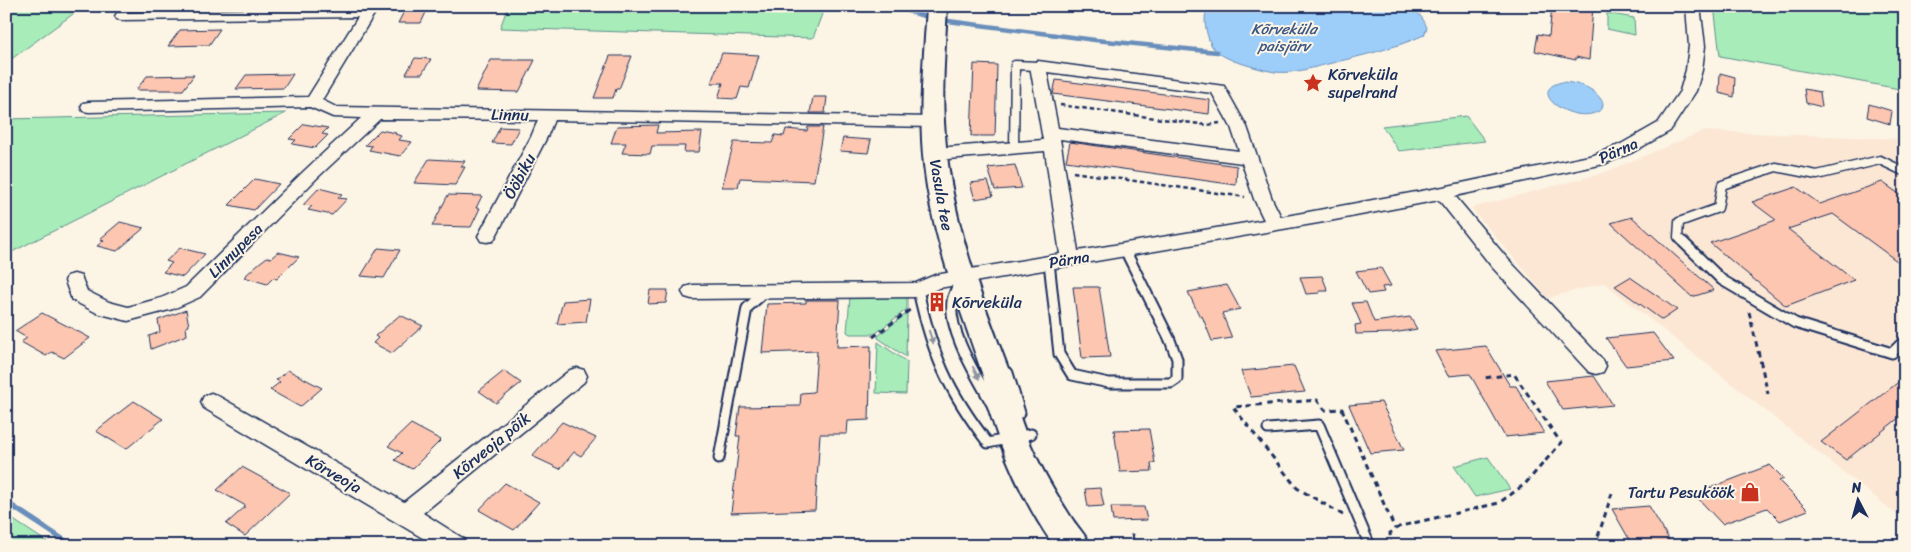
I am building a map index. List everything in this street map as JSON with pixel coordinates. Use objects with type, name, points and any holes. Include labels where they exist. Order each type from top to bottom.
[{"type":"street","name":"Vasula tee","points":[[936,6],[933,122],[935,154],[949,234],[960,278],[988,337],[1001,370],[996,386],[1022,428],[1058,526],[1076,546]]},
{"type":"street","name":"Pärna","points":[[692,292],[919,296],[935,282],[1275,224],[1443,193],[1598,160],[1627,148],[1664,127],[1688,91],[1694,70],[1697,46],[1693,6]]},
{"type":"street","points":[[122,16],[371,9]]},
{"type":"street","points":[[313,102],[371,9]]},
{"type":"street","points":[[1070,259],[1052,139],[1038,66],[1218,88],[1235,118],[1263,199],[1275,224]]},
{"type":"street","name":"Linnu","points":[[89,107],[313,102],[333,112],[376,114],[933,122]]},
{"type":"street","name":"Linnupesa","points":[[74,281],[79,295],[104,308],[128,314],[166,304],[193,292],[310,175],[376,114]]},
{"type":"street","name":"Ööbiku","points":[[487,236],[539,137],[548,115]]},
{"type":"street","points":[[935,154],[1014,149],[1052,139],[1248,158]]},
{"type":"street","points":[[1443,193],[1499,262],[1596,366]]},
{"type":"street","name":"Kõrveoja põik","points":[[405,514],[577,376]]},
{"type":"street","name":"Kõrveoja","points":[[211,402],[405,514],[456,546]]},
{"type":"lane","points":[[1014,149],[1015,65],[1038,66]]},
{"type":"lane","points":[[1905,172],[1880,160],[1818,175],[1776,167],[1722,184],[1718,208],[1679,222],[1678,237],[1722,280],[1795,323],[1892,353],[1905,340]]},
{"type":"lane","points":[[1049,262],[1060,354],[1072,375],[1109,383],[1171,383],[1177,379],[1177,359],[1170,340],[1125,250]]},
{"type":"lane","points":[[960,278],[952,302],[955,323],[970,362],[1002,424],[1022,428]]},
{"type":"lane","points":[[719,458],[747,308],[765,292]]},
{"type":"lane","points":[[919,296],[944,375],[963,410],[988,443],[1022,428]]},
{"type":"lane","points":[[1268,429],[1319,425],[1370,546]]},
{"type":"path","points":[[1045,103],[1207,125],[1235,118]]},
{"type":"path","points":[[1057,170],[1263,199]]},
{"type":"path","points":[[1745,294],[1768,394]]},
{"type":"path","points":[[874,337],[919,296]]},
{"type":"path","points":[[1391,546],[1390,532],[1401,526],[1499,503],[1514,495],[1532,479],[1561,443],[1514,374],[1484,378]]},
{"type":"path","points":[[1595,546],[1612,492]]},
{"type":"path","points":[[1132,534],[1134,546]]},
{"type":"shaded area","points":[[1703,131],[1905,139],[1905,521],[1604,283],[1548,298],[1471,208],[1603,173]]},
{"type":"green space","points":[[6,6],[84,6],[6,63]]},
{"type":"green space","points":[[508,6],[825,6],[813,38],[500,28]]},
{"type":"green space","points":[[1714,6],[1905,6],[1905,90],[1720,56]]},
{"type":"green space","points":[[1607,13],[1634,18],[1635,35],[1607,29]]},
{"type":"green space","points":[[286,113],[6,255],[6,119]]},
{"type":"green space","points":[[1466,116],[1485,141],[1399,151],[1382,126]]},
{"type":"green space","points":[[850,297],[907,297],[907,309],[875,334],[850,334],[847,332]]},
{"type":"green space","points":[[907,313],[906,357],[878,338],[878,336]]},
{"type":"green space","points":[[878,342],[907,362],[906,394],[876,393]]},
{"type":"green space","points":[[1488,457],[1510,489],[1475,497],[1454,466]]},
{"type":"green space","points":[[6,515],[53,546],[6,546]]},
{"type":"water","name":"Kõrveküla paisjärv","points":[[1208,6],[1408,6],[1420,15],[1427,28],[1424,35],[1376,52],[1302,70],[1275,72],[1234,61],[1216,51],[1211,44],[1206,27],[1205,14]]},
{"type":"water","points":[[1562,82],[1574,83],[1591,90],[1603,103],[1602,109],[1591,114],[1580,114],[1568,112],[1558,106],[1550,100],[1548,93],[1551,87]]},
{"type":"building","points":[[407,6],[429,6],[421,23],[398,23]]},
{"type":"building","points":[[1552,6],[1593,6],[1589,60],[1576,57],[1576,60],[1535,51],[1538,34],[1549,36]]},
{"type":"building","points":[[220,29],[209,45],[168,46],[180,30]]},
{"type":"building","points":[[722,53],[759,55],[749,88],[741,87],[737,99],[718,98],[723,83],[711,83]]},
{"type":"building","points":[[610,56],[632,56],[619,89],[616,89],[613,98],[594,98]]},
{"type":"building","points":[[415,58],[431,59],[422,74],[406,74]]},
{"type":"building","points":[[491,60],[535,60],[519,92],[476,91]]},
{"type":"building","points":[[974,64],[997,65],[995,136],[971,136]]},
{"type":"building","points":[[1720,73],[1735,77],[1734,97],[1719,93]]},
{"type":"building","points":[[293,74],[284,88],[236,89],[246,75]]},
{"type":"building","points":[[194,75],[183,90],[136,90],[147,76]]},
{"type":"building","points":[[1056,80],[1210,100],[1209,114],[1053,94]]},
{"type":"building","points":[[1804,89],[1820,92],[1822,107],[1806,103]]},
{"type":"building","points":[[813,97],[827,97],[825,113],[810,113]]},
{"type":"building","points":[[1869,104],[1892,111],[1890,124],[1867,117]]},
{"type":"building","points":[[304,124],[328,128],[322,134],[328,135],[315,148],[292,144],[296,140],[289,139]]},
{"type":"building","points":[[658,125],[656,133],[702,132],[699,152],[684,152],[685,146],[652,146],[650,154],[622,153],[626,143],[611,143],[617,126]]},
{"type":"building","points":[[500,127],[519,128],[511,144],[492,143]]},
{"type":"building","points":[[808,127],[823,127],[814,181],[740,178],[738,187],[722,187],[734,142],[772,143],[775,135],[784,136],[786,129],[807,131]]},
{"type":"building","points":[[380,130],[396,133],[402,136],[399,140],[412,142],[400,156],[369,150],[372,146],[365,145]]},
{"type":"building","points":[[843,138],[871,140],[868,153],[840,151]]},
{"type":"building","points":[[1070,142],[1237,166],[1236,185],[1066,161]]},
{"type":"building","points":[[429,159],[465,161],[461,167],[465,167],[455,185],[414,183]]},
{"type":"building","points":[[1015,165],[1022,188],[995,190],[988,168]]},
{"type":"building","points":[[255,179],[279,184],[254,210],[229,205]]},
{"type":"building","points":[[988,181],[993,196],[975,199],[970,183]]},
{"type":"building","points":[[1882,182],[1905,198],[1905,267],[1833,214],[1788,229],[1854,280],[1786,306],[1710,243],[1776,220],[1752,202],[1796,187],[1820,204]]},
{"type":"building","points":[[319,188],[342,194],[338,198],[347,199],[332,215],[308,210],[312,206],[303,205]]},
{"type":"building","points":[[448,195],[482,196],[476,208],[480,208],[471,227],[432,226]]},
{"type":"building","points":[[1632,217],[1714,290],[1692,297],[1611,223]]},
{"type":"building","points":[[120,222],[144,228],[117,251],[97,246],[104,240],[100,239]]},
{"type":"building","points":[[180,248],[205,254],[183,277],[163,272],[172,263],[166,261]]},
{"type":"building","points":[[378,248],[400,250],[384,278],[361,276]]},
{"type":"building","points":[[278,252],[299,257],[277,279],[273,278],[267,284],[244,277],[267,257],[271,258]]},
{"type":"building","points":[[1381,268],[1391,286],[1382,287],[1384,292],[1368,294],[1356,271]]},
{"type":"building","points":[[1322,276],[1328,291],[1306,294],[1300,277]]},
{"type":"building","points":[[1630,277],[1677,310],[1662,320],[1615,286]]},
{"type":"building","points":[[1227,285],[1240,309],[1222,313],[1232,338],[1212,341],[1202,316],[1200,317],[1188,292]]},
{"type":"building","points":[[1073,287],[1099,287],[1110,357],[1082,358]]},
{"type":"building","points":[[650,290],[668,290],[666,303],[648,304]]},
{"type":"building","points":[[590,299],[586,322],[557,324],[563,301]]},
{"type":"building","points":[[806,300],[840,300],[837,347],[871,346],[869,420],[848,421],[847,434],[820,434],[815,510],[731,513],[740,436],[736,436],[740,407],[800,406],[801,393],[814,392],[817,351],[762,353],[767,304],[806,303]]},
{"type":"building","points":[[1366,302],[1374,322],[1410,317],[1417,329],[1393,333],[1356,334],[1355,325],[1361,324],[1352,303]]},
{"type":"building","points":[[186,310],[189,326],[186,327],[187,335],[151,349],[149,336],[160,332],[158,320]]},
{"type":"building","points":[[42,313],[90,338],[64,358],[52,352],[46,356],[21,342],[27,338],[15,331]]},
{"type":"building","points":[[400,315],[423,326],[392,353],[373,343],[378,338],[375,336]]},
{"type":"building","points":[[1653,333],[1674,361],[1626,366],[1606,338]]},
{"type":"building","points":[[1486,346],[1510,386],[1516,386],[1544,433],[1505,437],[1470,374],[1448,376],[1435,351]]},
{"type":"building","points":[[1294,366],[1305,392],[1251,397],[1241,371]]},
{"type":"building","points":[[288,370],[322,388],[300,407],[270,390],[280,382],[276,380]]},
{"type":"building","points":[[504,371],[521,383],[496,403],[479,391]]},
{"type":"building","points":[[1594,376],[1613,405],[1563,410],[1545,381]]},
{"type":"building","points":[[1905,377],[1905,413],[1846,460],[1821,442]]},
{"type":"building","points":[[134,401],[163,419],[126,449],[96,431]]},
{"type":"building","points":[[1381,402],[1404,450],[1370,453],[1349,405]]},
{"type":"building","points":[[562,422],[596,438],[581,456],[574,452],[560,469],[532,456]]},
{"type":"building","points":[[411,424],[441,440],[412,469],[395,460],[402,453],[388,446]]},
{"type":"building","points":[[1149,429],[1155,463],[1151,463],[1152,471],[1120,472],[1114,430]]},
{"type":"building","points":[[1770,465],[1784,479],[1779,481],[1808,510],[1780,521],[1767,508],[1722,524],[1694,494]]},
{"type":"building","points":[[242,467],[290,493],[245,536],[226,524],[246,506],[217,490]]},
{"type":"building","points":[[505,483],[539,502],[514,530],[479,510]]},
{"type":"building","points":[[1100,488],[1104,506],[1088,507],[1085,489]]},
{"type":"building","points":[[1649,506],[1673,546],[1633,546],[1612,509]]},
{"type":"building","points":[[1111,507],[1144,507],[1147,520],[1113,521]]},
{"type":"waterway","points":[[892,6],[924,16]]},
{"type":"waterway","points":[[948,21],[1095,40],[1217,52]]},
{"type":"waterway","points":[[6,502],[73,546]]},
{"type":"place","name":"Kõrveküla supelrand","points":[[1313,83]]},
{"type":"place","name":"Kõrveküla","points":[[937,302]]},
{"type":"place","name":"Tartu Pesuköök","points":[[1750,492]]}]
